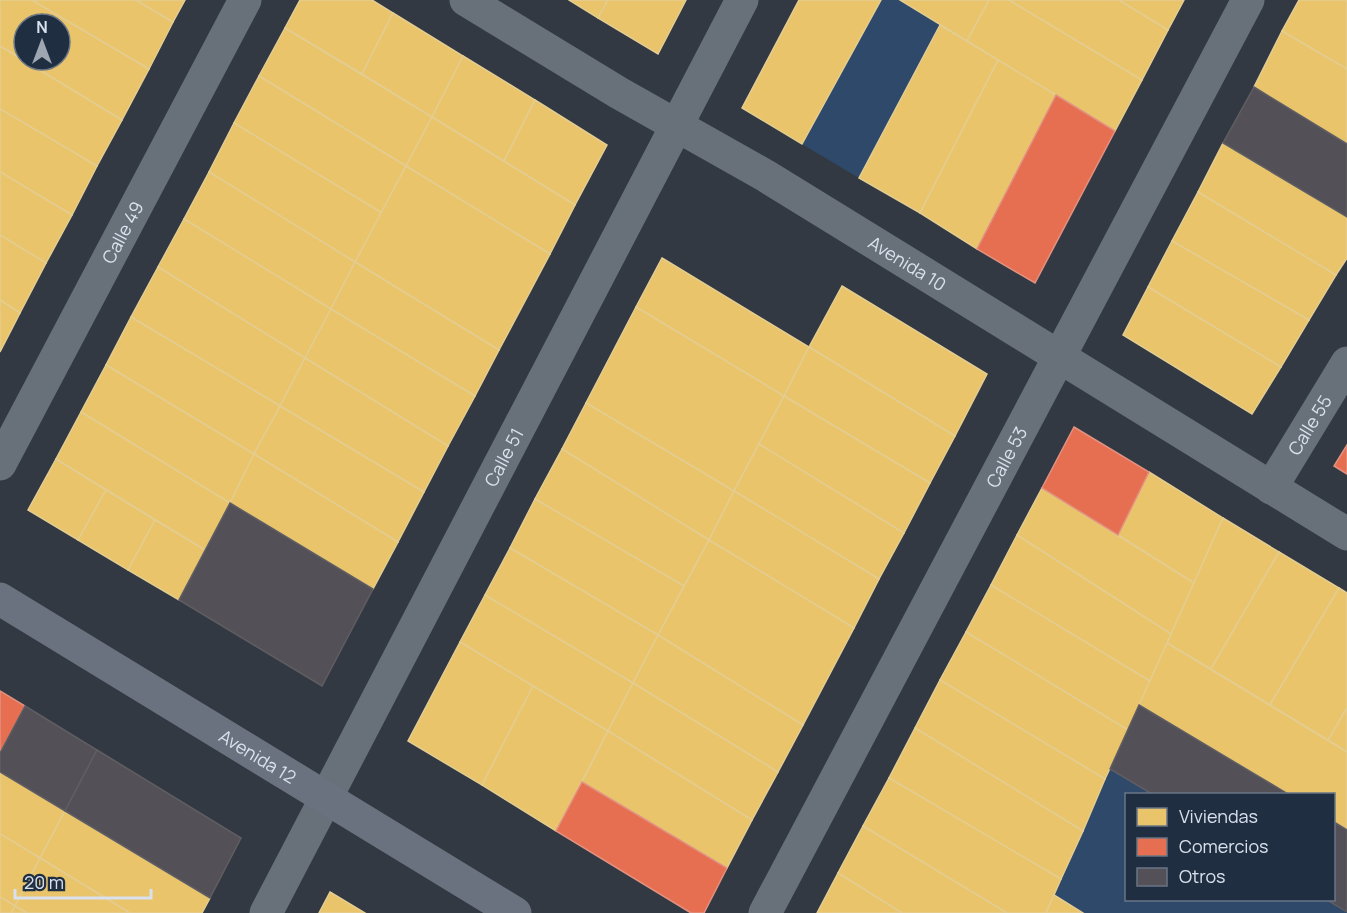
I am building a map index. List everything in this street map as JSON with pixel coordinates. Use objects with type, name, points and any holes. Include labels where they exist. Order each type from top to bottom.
[{"type":"street","name":"Calle 49","points":[[0,464],[245,0]]},
{"type":"street","name":"Avenida 10","points":[[466,0],[619,93],[766,176],[1347,534]]},
{"type":"street","name":"Calle 51","points":[[266,913],[742,0]]},
{"type":"street","name":"Calle 53","points":[[765,913],[1248,0]]},
{"type":"street","name":"Calle 55","points":[[1271,488],[1347,363]]},
{"type":"street","name":"Avenida 12","points":[[0,599],[515,913]]},
{"type":"shaded area","points":[[881,0],[900,0],[940,25],[859,178],[802,144]]},
{"type":"shaded area","points":[[1110,769],[1150,793],[1125,793],[1125,901],[1329,901],[1347,913],[1083,913],[1054,895]]},
{"type":"building: Viviendas","points":[[0,0],[32,0],[52,12],[12,12],[12,53],[0,46]]},
{"type":"building: Viviendas","points":[[32,0],[136,0],[173,22],[149,69],[72,24],[72,12],[52,12]]},
{"type":"building: Viviendas","points":[[136,0],[185,0],[173,22]]},
{"type":"building: Viviendas","points":[[300,0],[372,0],[393,13],[362,74],[285,28]]},
{"type":"building: Viviendas","points":[[569,0],[608,0],[598,18]]},
{"type":"building: Viviendas","points":[[608,0],[686,0],[658,54],[598,18]]},
{"type":"building: Viviendas","points":[[799,0],[881,0],[802,144],[742,108]]},
{"type":"building: Viviendas","points":[[900,0],[989,0],[967,41]]},
{"type":"building: Viviendas","points":[[989,0],[1009,0],[1142,80],[1115,131],[967,41]]},
{"type":"building: Viviendas","points":[[1009,0],[1119,0],[1168,30],[1142,80]]},
{"type":"building: Viviendas","points":[[1119,0],[1184,0],[1168,30]]},
{"type":"building: Viviendas","points":[[1299,0],[1347,0],[1347,69],[1282,31]]},
{"type":"building: Viviendas","points":[[393,13],[463,56],[432,117],[362,74]]},
{"type":"building: Viviendas","points":[[72,24],[149,69],[122,120],[43,72],[72,72]]},
{"type":"building: Viviendas","points":[[940,25],[998,60],[920,213],[859,178]]},
{"type":"building: Viviendas","points":[[285,28],[432,117],[406,166],[259,76]]},
{"type":"building: Viviendas","points":[[1282,31],[1347,69],[1347,144],[1254,87]]},
{"type":"building: Viviendas","points":[[0,46],[12,53],[12,72],[43,72],[122,120],[97,166],[0,109]]},
{"type":"building: Viviendas","points":[[463,56],[535,100],[504,161],[432,117]]},
{"type":"building: Viviendas","points":[[998,60],[1056,95],[977,249],[920,213]]},
{"type":"building: Viviendas","points":[[259,76],[406,166],[382,213],[234,123]]},
{"type":"building: Viviendas","points":[[535,100],[607,145],[575,205],[504,161]]},
{"type":"building: Viviendas","points":[[0,109],[97,166],[72,215],[0,172]]},
{"type":"building: Viviendas","points":[[432,117],[575,205],[550,254],[406,166]]},
{"type":"building: Viviendas","points":[[234,123],[382,213],[355,262],[209,172]]},
{"type":"building: Viviendas","points":[[1223,143],[1347,217],[1347,258],[1336,275],[1198,192]]},
{"type":"building: Viviendas","points":[[406,166],[550,254],[499,350],[355,262]]},
{"type":"building: Viviendas","points":[[0,172],[72,215],[46,263],[0,235]]},
{"type":"building: Viviendas","points":[[209,172],[355,262],[331,309],[184,219]]},
{"type":"building: Viviendas","points":[[1198,192],[1336,275],[1309,320],[1172,241]]},
{"type":"building: Viviendas","points":[[184,219],[331,309],[305,358],[158,267]]},
{"type":"building: Viviendas","points":[[0,235],[46,263],[20,313],[0,300]]},
{"type":"building: Viviendas","points":[[1172,241],[1309,320],[1281,367],[1148,287]]},
{"type":"building: Viviendas","points":[[662,258],[809,347],[784,396],[636,307]]},
{"type":"building: Viviendas","points":[[355,262],[499,350],[475,396],[331,309]]},
{"type":"building: Viviendas","points":[[158,267],[305,358],[280,406],[131,317]]},
{"type":"building: Viviendas","points":[[842,286],[987,374],[955,436],[809,347]]},
{"type":"building: Viviendas","points":[[1148,287],[1281,367],[1252,414],[1123,335]]},
{"type":"building: Viviendas","points":[[0,300],[20,313],[0,352]]},
{"type":"building: Viviendas","points":[[636,307],[784,396],[734,491],[586,403]]},
{"type":"building: Viviendas","points":[[331,309],[475,396],[448,446],[305,358]]},
{"type":"building: Viviendas","points":[[131,317],[280,406],[254,454],[106,365]]},
{"type":"building: Viviendas","points":[[809,347],[955,436],[930,483],[784,396]]},
{"type":"building: Viviendas","points":[[305,358],[448,446],[424,492],[280,406]]},
{"type":"building: Viviendas","points":[[106,365],[254,454],[230,503],[81,412]]},
{"type":"building: Viviendas","points":[[784,396],[930,483],[904,533],[759,444]]},
{"type":"building: Viviendas","points":[[586,403],[734,491],[709,540],[562,449]]},
{"type":"building: Viviendas","points":[[280,406],[424,492],[398,542],[254,454]]},
{"type":"building: Viviendas","points":[[81,412],[230,503],[205,550],[56,459]]},
{"type":"building: Viviendas","points":[[759,444],[904,533],[879,579],[734,491]]},
{"type":"building: Viviendas","points":[[562,449],[709,540],[684,586],[535,499]]},
{"type":"building: Viviendas","points":[[254,454],[398,542],[373,589],[230,503]]},
{"type":"building: Viviendas","points":[[56,459],[106,490],[78,540],[28,510]]},
{"type":"building: Viviendas","points":[[1149,472],[1223,518],[1194,583],[1118,535]]},
{"type":"building: Viviendas","points":[[1042,488],[1194,583],[1171,634],[1017,535]]},
{"type":"building: Viviendas","points":[[106,490],[155,520],[128,570],[78,540]]},
{"type":"building: Viviendas","points":[[734,491],[879,579],[854,628],[709,540]]},
{"type":"building: Viviendas","points":[[535,499],[684,586],[658,635],[510,548]]},
{"type":"building: Viviendas","points":[[1223,518],[1279,552],[1211,669],[1167,643]]},
{"type":"building: Viviendas","points":[[155,520],[205,550],[179,600],[128,570]]},
{"type":"building: Viviendas","points":[[1017,535],[1171,634],[1150,681],[991,585]]},
{"type":"building: Viviendas","points":[[709,540],[854,628],[803,725],[658,635]]},
{"type":"building: Viviendas","points":[[510,548],[658,635],[633,683],[485,595]]},
{"type":"building: Viviendas","points":[[1279,552],[1339,588],[1270,705],[1211,669]]},
{"type":"building: Viviendas","points":[[991,585],[1150,681],[1128,730],[966,632]]},
{"type":"building: Viviendas","points":[[1339,588],[1347,593],[1347,708],[1328,740],[1270,705]]},
{"type":"building: Viviendas","points":[[485,595],[633,683],[608,731],[460,642]]},
{"type":"building: Viviendas","points":[[966,632],[1128,730],[1105,779],[940,680]]},
{"type":"building: Viviendas","points":[[658,635],[803,725],[778,772],[633,683]]},
{"type":"building: Viviendas","points":[[460,642],[533,686],[482,785],[408,741]]},
{"type":"building: Viviendas","points":[[1167,643],[1347,752],[1347,830],[1335,823],[1335,793],[1286,793],[1139,705]]},
{"type":"building: Viviendas","points":[[940,680],[1105,779],[1083,831],[915,728]]},
{"type":"building: Viviendas","points":[[633,683],[778,772],[752,820],[608,731]]},
{"type":"building: Viviendas","points":[[533,686],[608,731],[556,831],[482,785]]},
{"type":"building: Viviendas","points":[[1347,708],[1347,752],[1328,740]]},
{"type":"building: Viviendas","points":[[915,728],[1083,831],[1061,879],[889,778]]},
{"type":"building: Viviendas","points":[[608,731],[752,820],[727,868],[582,782]]},
{"type":"building: Viviendas","points":[[0,772],[65,811],[40,858],[0,834]]},
{"type":"building: Viviendas","points":[[889,778],[1061,879],[1046,913],[1007,913],[863,826]]},
{"type":"building: Viviendas","points":[[65,811],[210,898],[202,913],[130,913],[40,858]]},
{"type":"building: Viviendas","points":[[863,826],[1007,913],[902,913],[838,873]]},
{"type":"building: Viviendas","points":[[0,834],[40,858],[15,906],[0,897]]},
{"type":"building: Viviendas","points":[[40,858],[130,913],[27,913],[15,906]]},
{"type":"building: Viviendas","points":[[838,873],[902,913],[817,913]]},
{"type":"building: Viviendas","points":[[330,892],[365,913],[319,913]]},
{"type":"building: Viviendas","points":[[1054,895],[1083,913],[1046,913]]},
{"type":"building: Viviendas","points":[[0,897],[15,906],[11,913],[0,913]]},
{"type":"building: Viviendas","points":[[15,906],[27,913],[11,913]]},
{"type":"building: Comercios","points":[[1056,95],[1115,131],[1035,283],[977,249]]},
{"type":"building: Comercios","points":[[1074,427],[1149,472],[1118,535],[1042,488]]},
{"type":"building: Comercios","points":[[1347,445],[1347,474],[1334,466]]},
{"type":"building: Comercios","points":[[0,691],[25,706],[0,753]]},
{"type":"building: Comercios","points":[[582,782],[727,868],[704,913],[691,913],[556,831]]},
{"type":"building: Otros","points":[[1254,87],[1347,144],[1347,217],[1223,143]]},
{"type":"building: Otros","points":[[230,503],[373,589],[322,686],[179,600]]},
{"type":"building: Otros","points":[[1139,705],[1286,793],[1150,793],[1110,769]]},
{"type":"building: Otros","points":[[25,706],[97,750],[65,811],[0,772],[0,753]]},
{"type":"building: Otros","points":[[97,750],[241,838],[210,898],[65,811]]},
{"type":"building: Otros","points":[[1335,823],[1347,830],[1347,912],[1329,901],[1335,901]]}]
